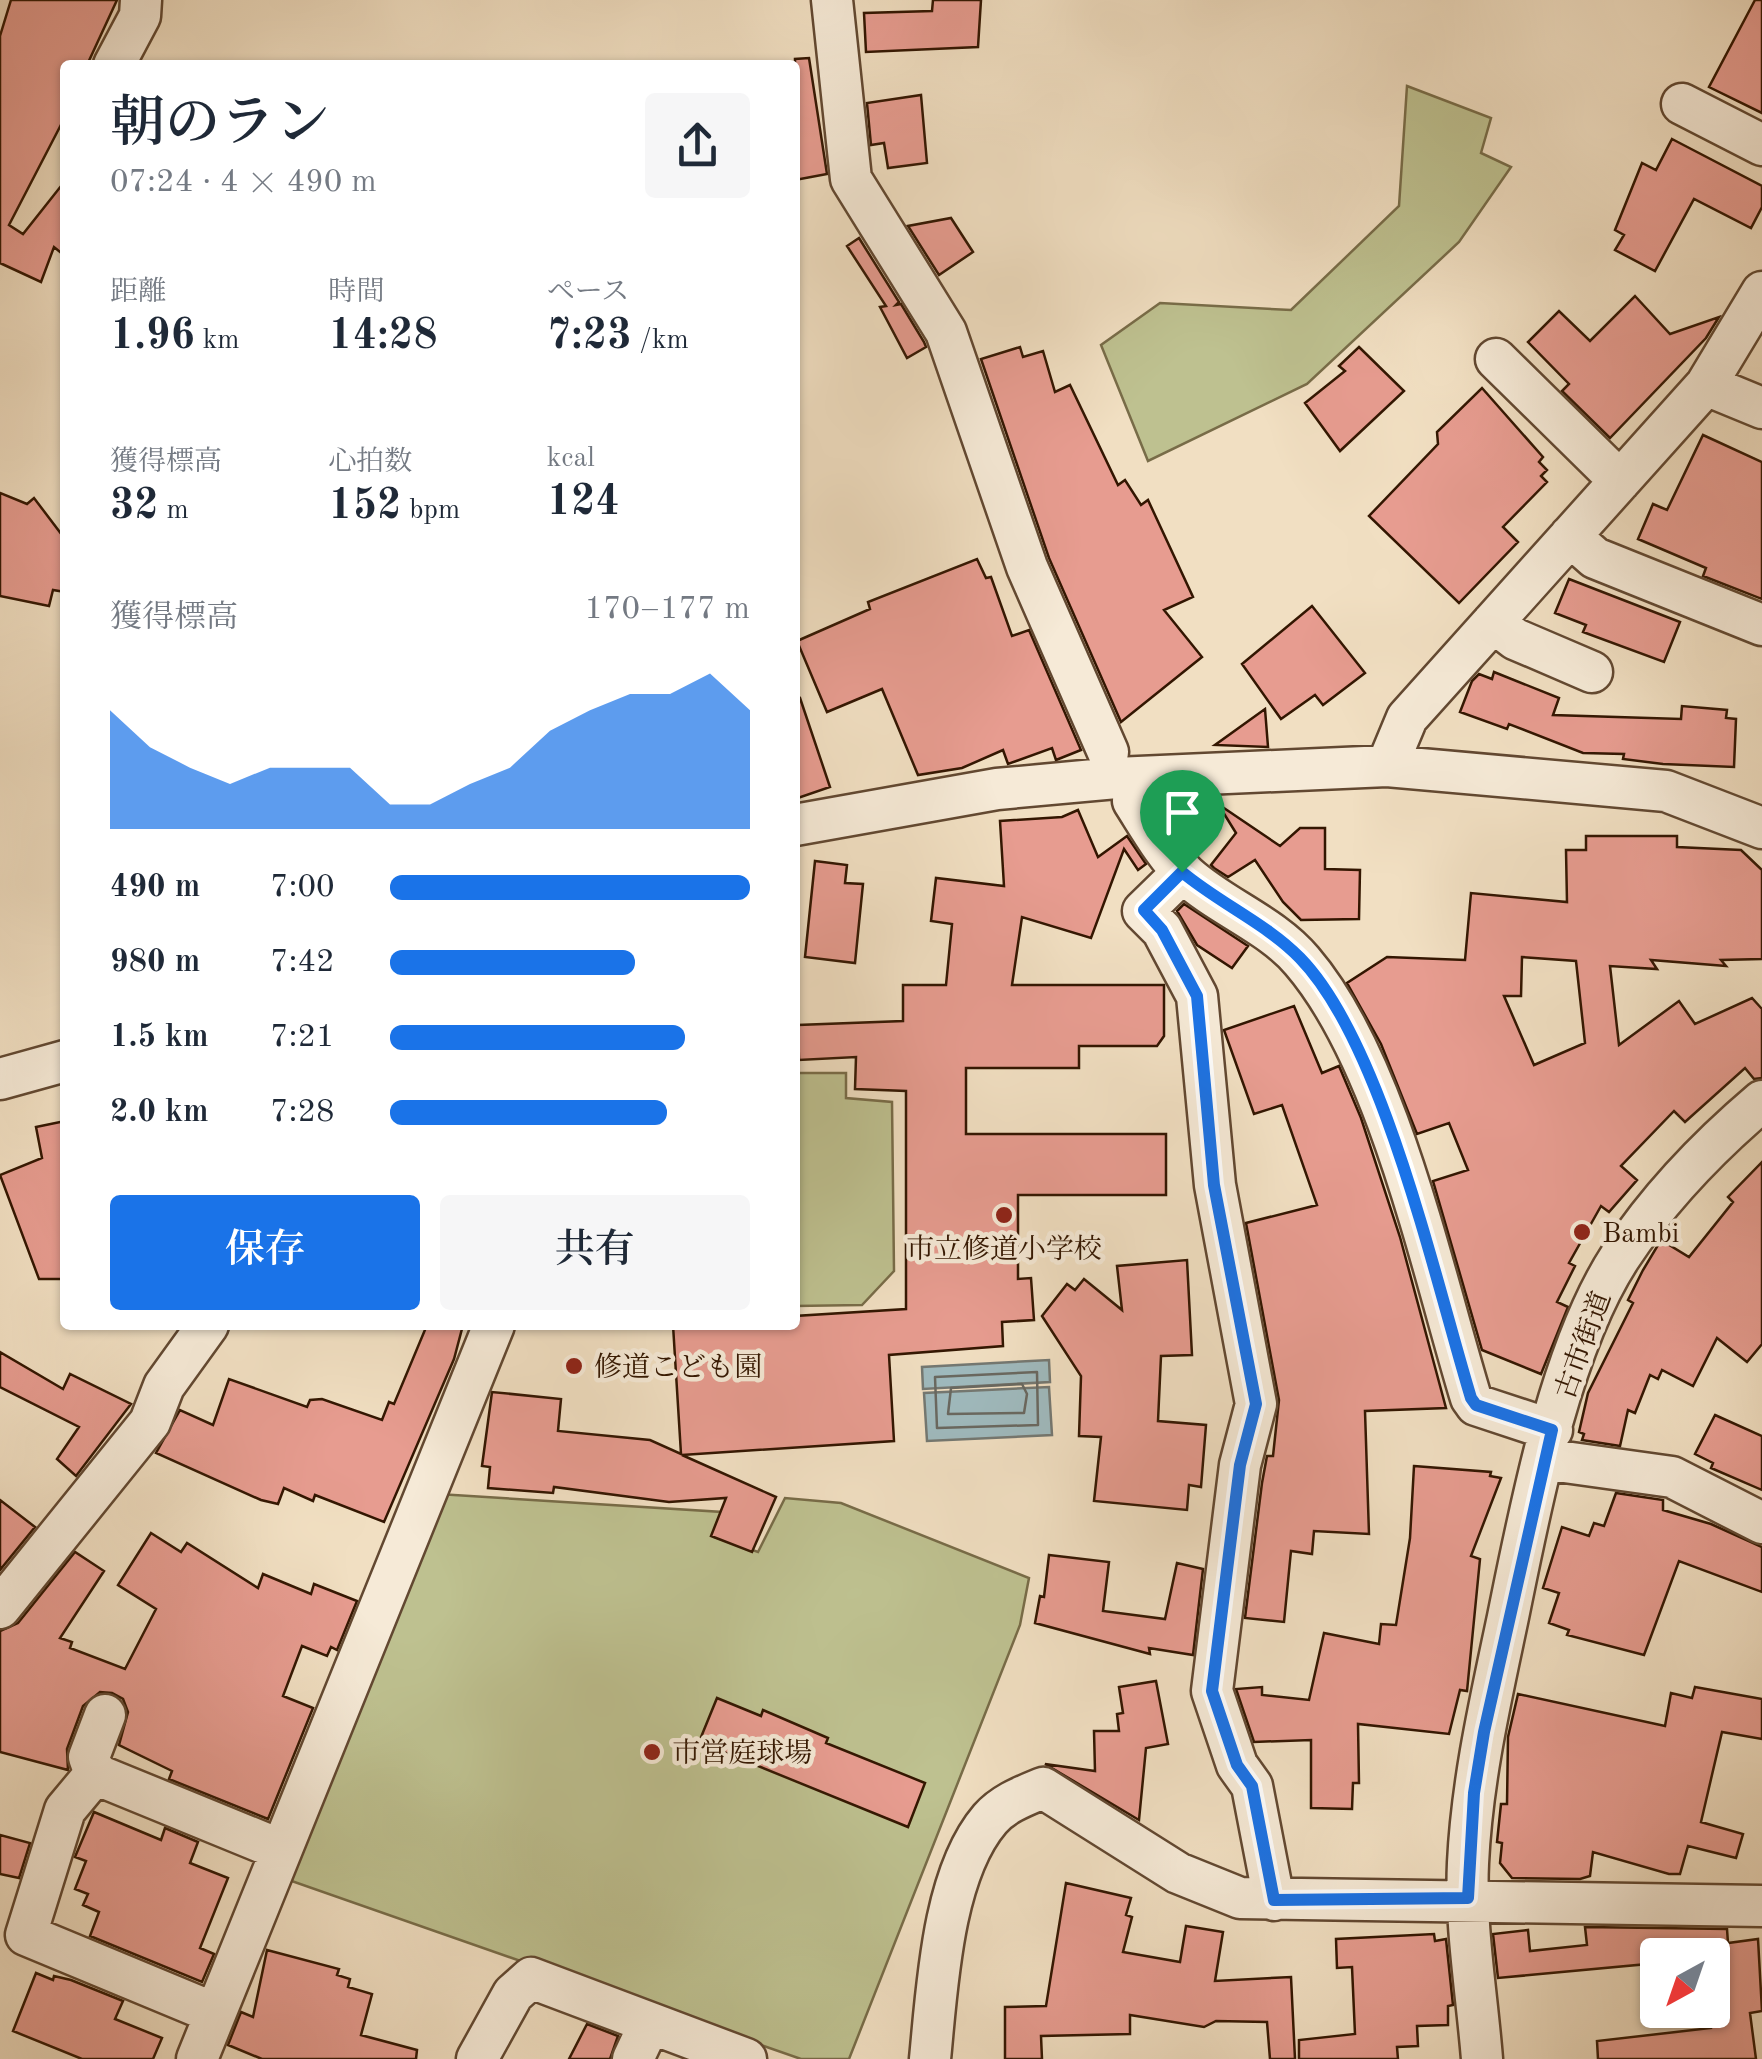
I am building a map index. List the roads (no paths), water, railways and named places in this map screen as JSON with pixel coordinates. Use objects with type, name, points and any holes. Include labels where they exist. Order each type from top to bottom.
[{"type":"street","points":[[117,60],[140,16],[141,0]]},
{"type":"street","points":[[832,0],[851,178],[946,332],[1027,566],[1108,752]]},
{"type":"street","points":[[1682,104],[1762,145]]},
{"type":"street","points":[[1387,766],[1407,718],[1706,386],[1761,296]]},
{"type":"street","points":[[1496,359],[1620,481]]},
{"type":"street","points":[[1706,386],[1762,408]]},
{"type":"street","points":[[1570,536],[1596,558],[1762,625]]},
{"type":"street","points":[[1493,622],[1515,639],[1592,672]]},
{"type":"street","points":[[800,823],[998,789],[1116,778],[1387,766],[1666,790],[1762,828]]},
{"type":"street","points":[[1133,801],[1182,872],[1285,945],[1313,976],[1353,1041],[1398,1155],[1476,1405],[1602,1470],[1651,1470],[1762,1523]]},
{"type":"street","points":[[1182,872],[1144,910],[1162,930],[1197,996],[1214,1185],[1256,1404],[1240,1465],[1212,1691],[1237,1765],[1252,1786],[1274,1900]]},
{"type":"street","points":[[0,1079],[60,1062]]},
{"type":"street","name":"古市街道","points":[[1482,2059],[1468,1898],[1474,1793],[1547,1445],[1589,1315],[1620,1257],[1692,1168],[1762,1101]]},
{"type":"street","points":[[0,1608],[150,1422],[164,1386],[204,1330]]},
{"type":"street","points":[[196,2059],[492,1330]]},
{"type":"street","points":[[106,1714],[89,1758],[96,1774],[281,1850]]},
{"type":"street","points":[[96,1774],[65,1810],[26,1935],[214,2013]]},
{"type":"street","points":[[930,2059],[942,1951],[962,1872],[988,1822],[1020,1798],[1043,1788],[1178,1874],[1240,1898],[1468,1898],[1762,1906]]},
{"type":"street","points":[[476,2059],[512,1994],[531,1978],[746,2059]]},
{"type":"street","points":[[633,2059],[650,2023]]},
{"type":"water","points":[[1049,1360],[1050,1382],[923,1389],[922,1367]]},
{"type":"water","points":[[1049,1387],[1052,1435],[927,1441],[924,1393]]},
{"type":"place","name":"市立修道小学校","points":[[1004,1215]]},
{"type":"place","name":"Bambi","points":[[1582,1232]]},
{"type":"place","name":"修道こども園","points":[[574,1366]]},
{"type":"place","name":"市営庭球場","points":[[652,1752]]}]
